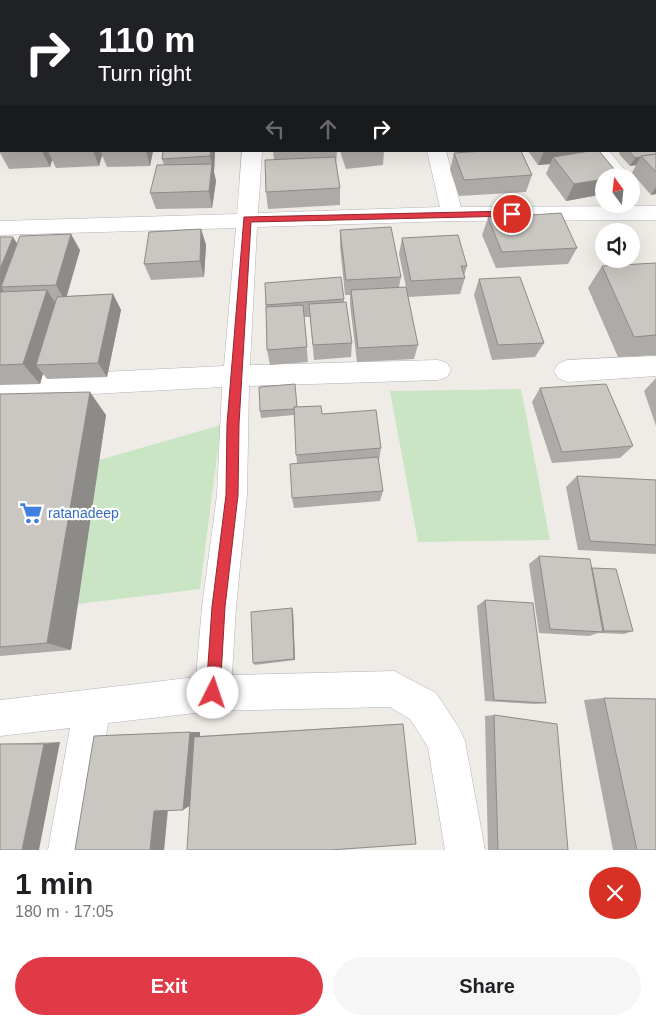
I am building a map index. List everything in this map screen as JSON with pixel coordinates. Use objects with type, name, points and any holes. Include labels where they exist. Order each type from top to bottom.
[{"type":"street","points":[[213,693],[218,607],[232,495],[233,424],[252,152]]},
{"type":"street","points":[[436,152],[452,214]]},
{"type":"street","points":[[600,152],[613,168]]},
{"type":"street","points":[[640,199],[654,214]]},
{"type":"street","points":[[0,228],[452,214],[654,214]]},
{"type":"street","points":[[566,371],[656,366]]},
{"type":"street","points":[[0,388],[236,376],[438,370]]},
{"type":"street","points":[[0,718],[213,693],[394,689],[424,706],[446,741],[465,850]]},
{"type":"street","points":[[68,850],[92,708]]},
{"type":"green space","points":[[521,389],[550,540],[418,542],[390,391]]},
{"type":"green space","points":[[221,425],[200,589],[62,606],[54,473]]},
{"type":"building","points":[[163,152],[211,152],[210,156],[162,159]]},
{"type":"building","points":[[521,152],[532,175],[464,180],[454,153]]},
{"type":"building","points":[[584,152],[600,152],[613,168],[595,168],[595,180],[574,184],[553,157]]},
{"type":"building","points":[[630,152],[656,152],[656,154],[635,158]]},
{"type":"building","points":[[656,154],[656,172],[641,156]]},
{"type":"building","points":[[335,157],[340,188],[266,192],[265,160]]},
{"type":"building","points":[[212,164],[209,191],[150,193],[157,165]]},
{"type":"building","points":[[561,213],[577,248],[502,252],[488,218]]},
{"type":"building","points":[[391,227],[401,277],[346,280],[340,230]]},
{"type":"building","points":[[201,229],[200,261],[144,264],[149,232]]},
{"type":"building","points":[[71,234],[56,285],[1,287],[20,236]]},
{"type":"building","points":[[458,235],[467,266],[461,266],[465,278],[411,281],[402,238]]},
{"type":"building","points":[[0,237],[13,237],[0,269]]},
{"type":"building","points":[[656,263],[656,335],[634,337],[603,268],[640,268],[640,264]]},
{"type":"building","points":[[341,277],[344,299],[266,305],[265,283]]},
{"type":"building","points":[[520,277],[544,343],[498,345],[479,279]]},
{"type":"building","points":[[406,287],[418,345],[358,348],[351,290]]},
{"type":"building","points":[[47,290],[23,364],[0,365],[0,292]]},
{"type":"building","points":[[113,294],[98,363],[36,365],[57,297]]},
{"type":"building","points":[[346,302],[352,343],[313,345],[309,304]]},
{"type":"building","points":[[303,305],[307,347],[267,350],[266,307]]},
{"type":"building","points":[[295,384],[297,407],[294,407],[294,409],[260,411],[259,387]]},
{"type":"building","points":[[606,384],[633,446],[562,452],[540,388]]},
{"type":"building","points":[[90,392],[47,643],[0,647],[0,394]]},
{"type":"building","points":[[321,406],[322,414],[376,410],[381,448],[296,455],[294,407]]},
{"type":"building","points":[[378,457],[383,491],[292,498],[290,464]]},
{"type":"building","points":[[577,476],[656,480],[656,545],[590,541]]},
{"type":"building","points":[[539,556],[590,559],[603,632],[550,629]]},
{"type":"building","points":[[592,568],[616,569],[633,631],[604,631]]},
{"type":"building","points":[[485,600],[533,603],[546,703],[494,700]]},
{"type":"building","points":[[292,608],[294,659],[253,663],[251,612]]},
{"type":"building","points":[[604,698],[656,699],[656,850],[637,850]]},
{"type":"building","points":[[494,715],[557,724],[568,850],[498,850]]},
{"type":"building","points":[[403,724],[416,844],[330,850],[187,850],[194,737]]},
{"type":"building","points":[[190,732],[183,810],[154,811],[150,850],[75,850],[94,736]]},
{"type":"building","points":[[0,744],[44,744],[22,850],[0,850]]},
{"type":"place","name":"ratanadeep","points":[[31,513]]},
{"type":"route","points":[[213,693],[218,607],[232,495],[233,424],[247,219],[512,214]]}]
